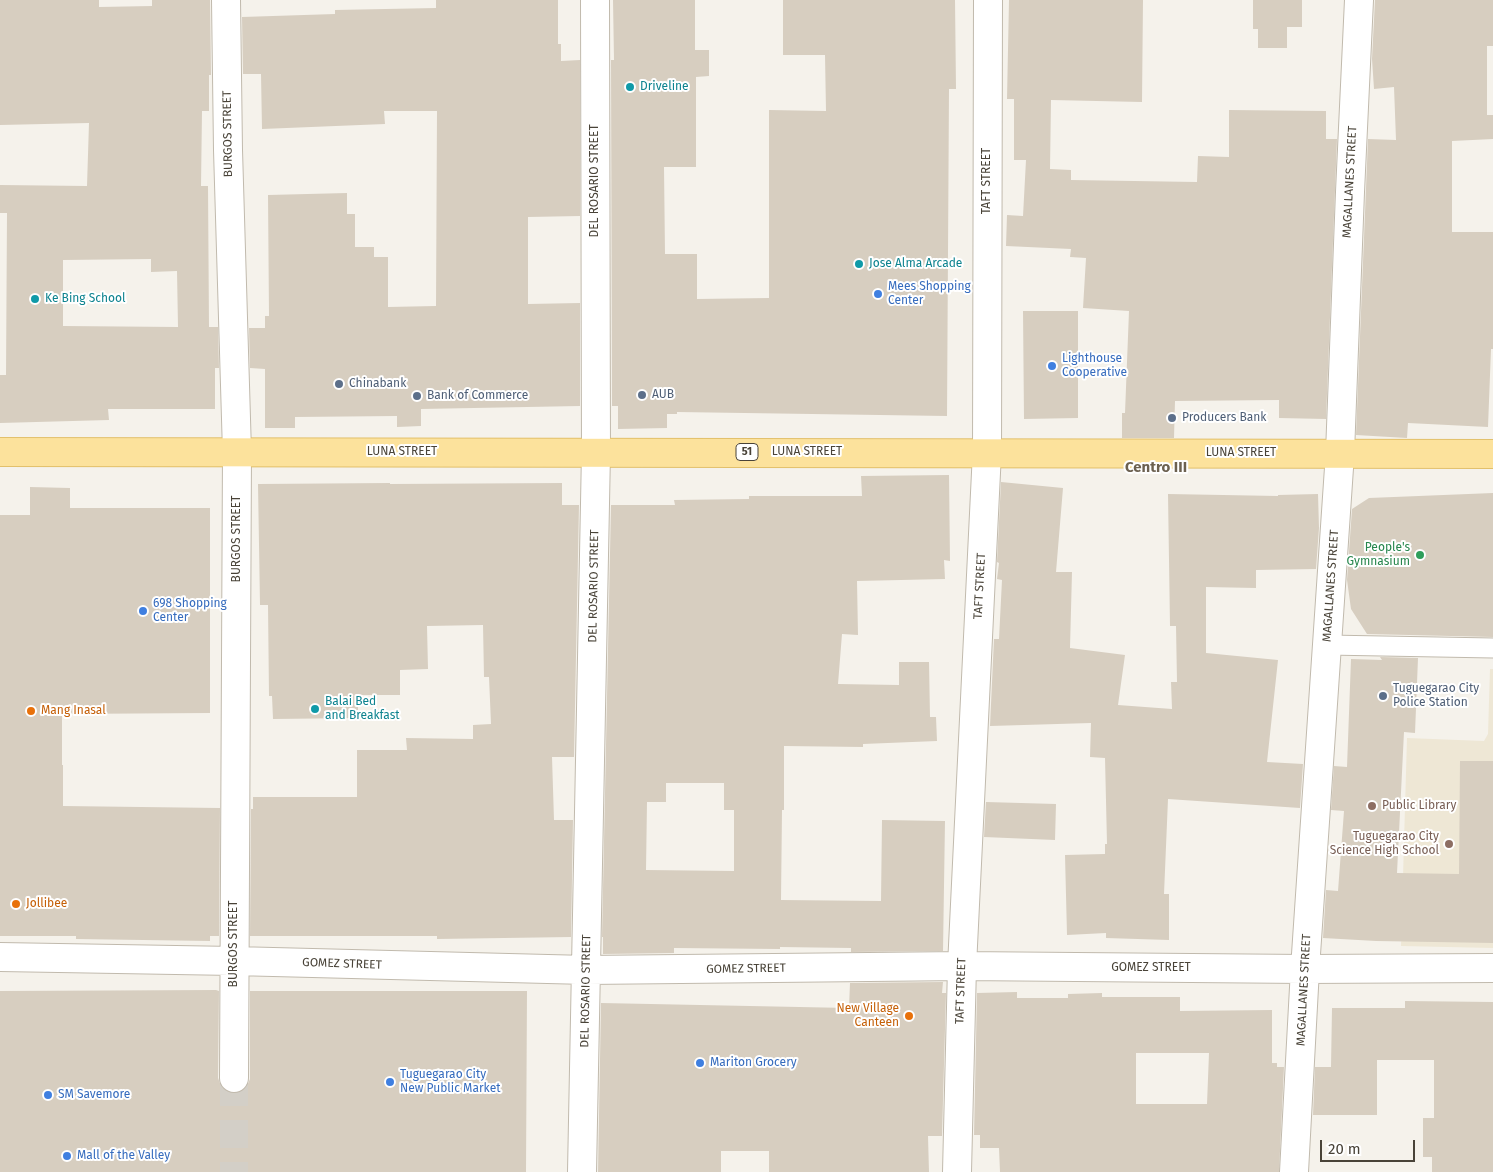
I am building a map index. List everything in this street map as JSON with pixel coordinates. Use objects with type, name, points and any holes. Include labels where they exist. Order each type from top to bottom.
[{"type":"main road","name":"LUNA STREET","points":[[0,452],[1493,454]]},
{"type":"street","name":"BURGOS STREET","points":[[226,0],[228,150],[237,452],[234,1078]]},
{"type":"street","name":"DEL ROSARIO STREET","points":[[582,1172],[596,452],[595,0]]},
{"type":"street","name":"TAFT STREET","points":[[957,1172],[962,966],[987,452],[988,0]]},
{"type":"street","name":"MAGALLANES STREET","points":[[1294,1172],[1305,969],[1340,453],[1359,0]]},
{"type":"street","name":"GOMEZ STREET","points":[[0,957],[587,970],[962,966],[1305,969],[1493,968]]},
{"type":"lane","points":[[1327,645],[1493,648]]},
{"type":"shaded area","name":"Tuguegarao City Science High School","points":[[1490,669],[1493,669],[1493,948],[1401,946],[1407,738],[1484,741],[1488,734]]},
{"type":"building","points":[[0,0],[99,0],[99,7],[152,6],[152,0],[210,0],[211,75],[209,75],[209,111],[202,111],[201,186],[208,186],[209,327],[218,327],[219,368],[215,368],[215,409],[108,409],[109,420],[0,423],[0,375],[6,375],[7,213],[0,213],[0,185],[87,186],[89,123],[0,125]],"holes":[[[151,259],[151,272],[177,271],[178,327],[63,326],[63,260]]]},
{"type":"building","points":[[436,0],[558,0],[558,44],[561,44],[561,61],[580,60],[580,216],[528,217],[528,304],[580,303],[580,406],[421,409],[421,426],[397,427],[397,416],[295,417],[295,428],[265,428],[265,369],[250,368],[249,328],[265,328],[265,316],[269,316],[268,195],[347,193],[347,214],[355,214],[355,247],[374,247],[374,257],[388,257],[388,307],[436,306],[437,111],[384,111],[385,124],[262,129],[261,74],[243,74],[242,17],[335,14],[335,10],[436,8]]},
{"type":"building","points":[[613,0],[695,0],[695,50],[709,50],[709,76],[696,77],[696,167],[664,167],[665,254],[697,254],[697,299],[769,298],[769,110],[826,111],[825,55],[783,55],[783,0],[955,0],[956,89],[949,89],[947,416],[677,412],[677,414],[667,414],[667,428],[618,429],[618,406],[612,406],[611,60],[614,60]]},
{"type":"building","points":[[1009,0],[1143,0],[1142,102],[1051,100],[1050,169],[1071,170],[1071,180],[1197,182],[1198,156],[1229,157],[1229,110],[1326,111],[1326,139],[1337,139],[1326,419],[1279,418],[1279,400],[1175,401],[1174,438],[1122,438],[1122,413],[1125,413],[1129,311],[1083,308],[1086,258],[1070,257],[1071,249],[1006,246],[1007,215],[1023,216],[1026,160],[1014,160],[1014,99],[1007,99]]},
{"type":"building","points":[[1253,0],[1302,0],[1302,27],[1287,27],[1287,48],[1258,48],[1258,29],[1253,29]]},
{"type":"building","points":[[1375,0],[1493,0],[1493,46],[1487,46],[1487,115],[1493,115],[1493,139],[1452,141],[1452,232],[1493,232],[1493,349],[1491,349],[1488,427],[1408,423],[1407,438],[1356,435],[1368,139],[1396,140],[1394,87],[1374,89],[1372,59]]},
{"type":"building","points":[[1023,311],[1078,311],[1078,418],[1024,419]]},
{"type":"building","points":[[949,475],[950,561],[944,560],[945,579],[857,581],[858,635],[842,634],[838,684],[899,685],[899,662],[929,662],[930,717],[936,717],[937,741],[863,744],[863,747],[784,746],[781,900],[881,901],[882,820],[945,821],[943,951],[851,952],[851,948],[780,947],[780,949],[674,948],[674,953],[603,954],[611,505],[675,505],[674,500],[749,499],[749,496],[862,496],[861,476]],"holes":[[[666,783],[724,783],[724,810],[734,810],[734,871],[646,870],[647,802],[666,802]]]},
{"type":"building","points":[[1001,482],[1063,488],[1056,572],[1072,572],[1070,648],[1125,655],[1118,705],[1172,709],[1171,682],[1177,682],[1176,626],[1170,626],[1168,494],[1278,496],[1318,494],[1319,528],[1316,569],[1256,570],[1256,588],[1206,587],[1206,653],[1278,660],[1267,762],[1303,764],[1300,808],[1168,799],[1164,894],[1169,894],[1169,940],[1106,938],[1106,933],[1067,935],[1065,855],[1105,854],[1105,844],[1107,844],[1105,758],[1090,757],[1091,723],[990,726],[994,639],[999,639],[1002,580],[997,579]]},
{"type":"building","points":[[562,483],[562,505],[579,505],[574,757],[552,757],[554,820],[573,820],[571,937],[437,939],[437,936],[250,936],[251,809],[253,809],[253,797],[357,797],[357,750],[407,750],[406,738],[473,739],[473,725],[491,724],[489,677],[484,677],[483,625],[427,626],[428,669],[400,670],[400,695],[358,695],[358,718],[273,719],[272,696],[269,696],[268,605],[260,605],[258,484]]},
{"type":"building","points":[[30,487],[70,488],[70,508],[210,508],[210,713],[62,714],[62,765],[63,806],[220,808],[219,936],[210,936],[210,941],[76,939],[76,936],[0,936],[0,515],[30,515]]},
{"type":"building","name":"People's Gymnasium","points":[[1493,493],[1493,637],[1367,634],[1351,609],[1347,580],[1352,509],[1369,498]]},
{"type":"building","points":[[1380,657],[1418,658],[1415,733],[1404,732],[1397,873],[1459,874],[1460,761],[1493,761],[1493,943],[1323,938],[1326,890],[1338,891],[1344,811],[1331,810],[1334,766],[1347,767],[1351,659],[1382,660]]},
{"type":"building","points":[[986,802],[1056,804],[1055,840],[984,837]]},
{"type":"building","points":[[943,982],[942,993],[946,993],[942,1136],[928,1136],[929,1172],[769,1172],[769,1151],[721,1151],[721,1172],[598,1172],[601,1003],[849,1008],[850,983]]},
{"type":"building","points":[[0,991],[219,991],[218,1078],[221,1086],[233,1094],[242,1091],[250,1079],[250,991],[527,991],[526,1172],[0,1172]]},
{"type":"building","points":[[1017,992],[1017,998],[1068,998],[1068,994],[1102,993],[1102,997],[1180,997],[1180,1011],[1272,1010],[1272,1063],[1277,1063],[1277,1067],[1284,1067],[1279,1172],[1000,1172],[999,1148],[980,1148],[980,1135],[974,1135],[977,993]],"holes":[[[1136,1053],[1209,1053],[1207,1104],[1136,1104]]]},
{"type":"building","points":[[1405,1001],[1493,1002],[1493,1172],[1432,1172],[1432,1157],[1423,1157],[1423,1118],[1434,1118],[1434,1060],[1377,1060],[1377,1115],[1313,1115],[1315,1067],[1331,1067],[1332,1008],[1405,1008]]},
{"type":"tunnel","points":[[234,1078],[234,1172]]},
{"type":"place","name":"Driveline","points":[[630,87]]},
{"type":"place","name":"Jose Alma Arcade","points":[[859,264]]},
{"type":"place","name":"Mees Shopping Center","points":[[878,294]]},
{"type":"place","name":"Ke Bing School","points":[[35,299]]},
{"type":"place","name":"Lighthouse Cooperative","points":[[1052,366]]},
{"type":"place","name":"Chinabank","points":[[339,384]]},
{"type":"place","name":"AUB","points":[[642,395]]},
{"type":"place","name":"Bank of Commerce","points":[[417,396]]},
{"type":"place","name":"Producers Bank","points":[[1172,418]]},
{"type":"place","name":"People's Gymnasium","points":[[1420,555]]},
{"type":"place","name":"698 Shopping Center","points":[[143,611]]},
{"type":"place","name":"Tuguegarao City Police Station","points":[[1383,696]]},
{"type":"place","name":"Balai Bed and Breakfast","points":[[315,709]]},
{"type":"place","name":"Mang Inasal","points":[[31,711]]},
{"type":"place","name":"Public Library","points":[[1372,806]]},
{"type":"place","name":"Tuguegarao City Science High School","points":[[1449,844]]},
{"type":"place","name":"Jollibee","points":[[16,904]]},
{"type":"place","name":"New Village Canteen","points":[[909,1016]]},
{"type":"place","name":"Mariton Grocery","points":[[700,1063]]},
{"type":"place","name":"Tuguegarao City New Public Market","points":[[390,1082]]},
{"type":"place","name":"SM Savemore","points":[[48,1095]]},
{"type":"place","name":"Mall of the Valley","points":[[67,1156]]},
{"type":"district","name":"Centro III","points":[[1156,468]]}]
